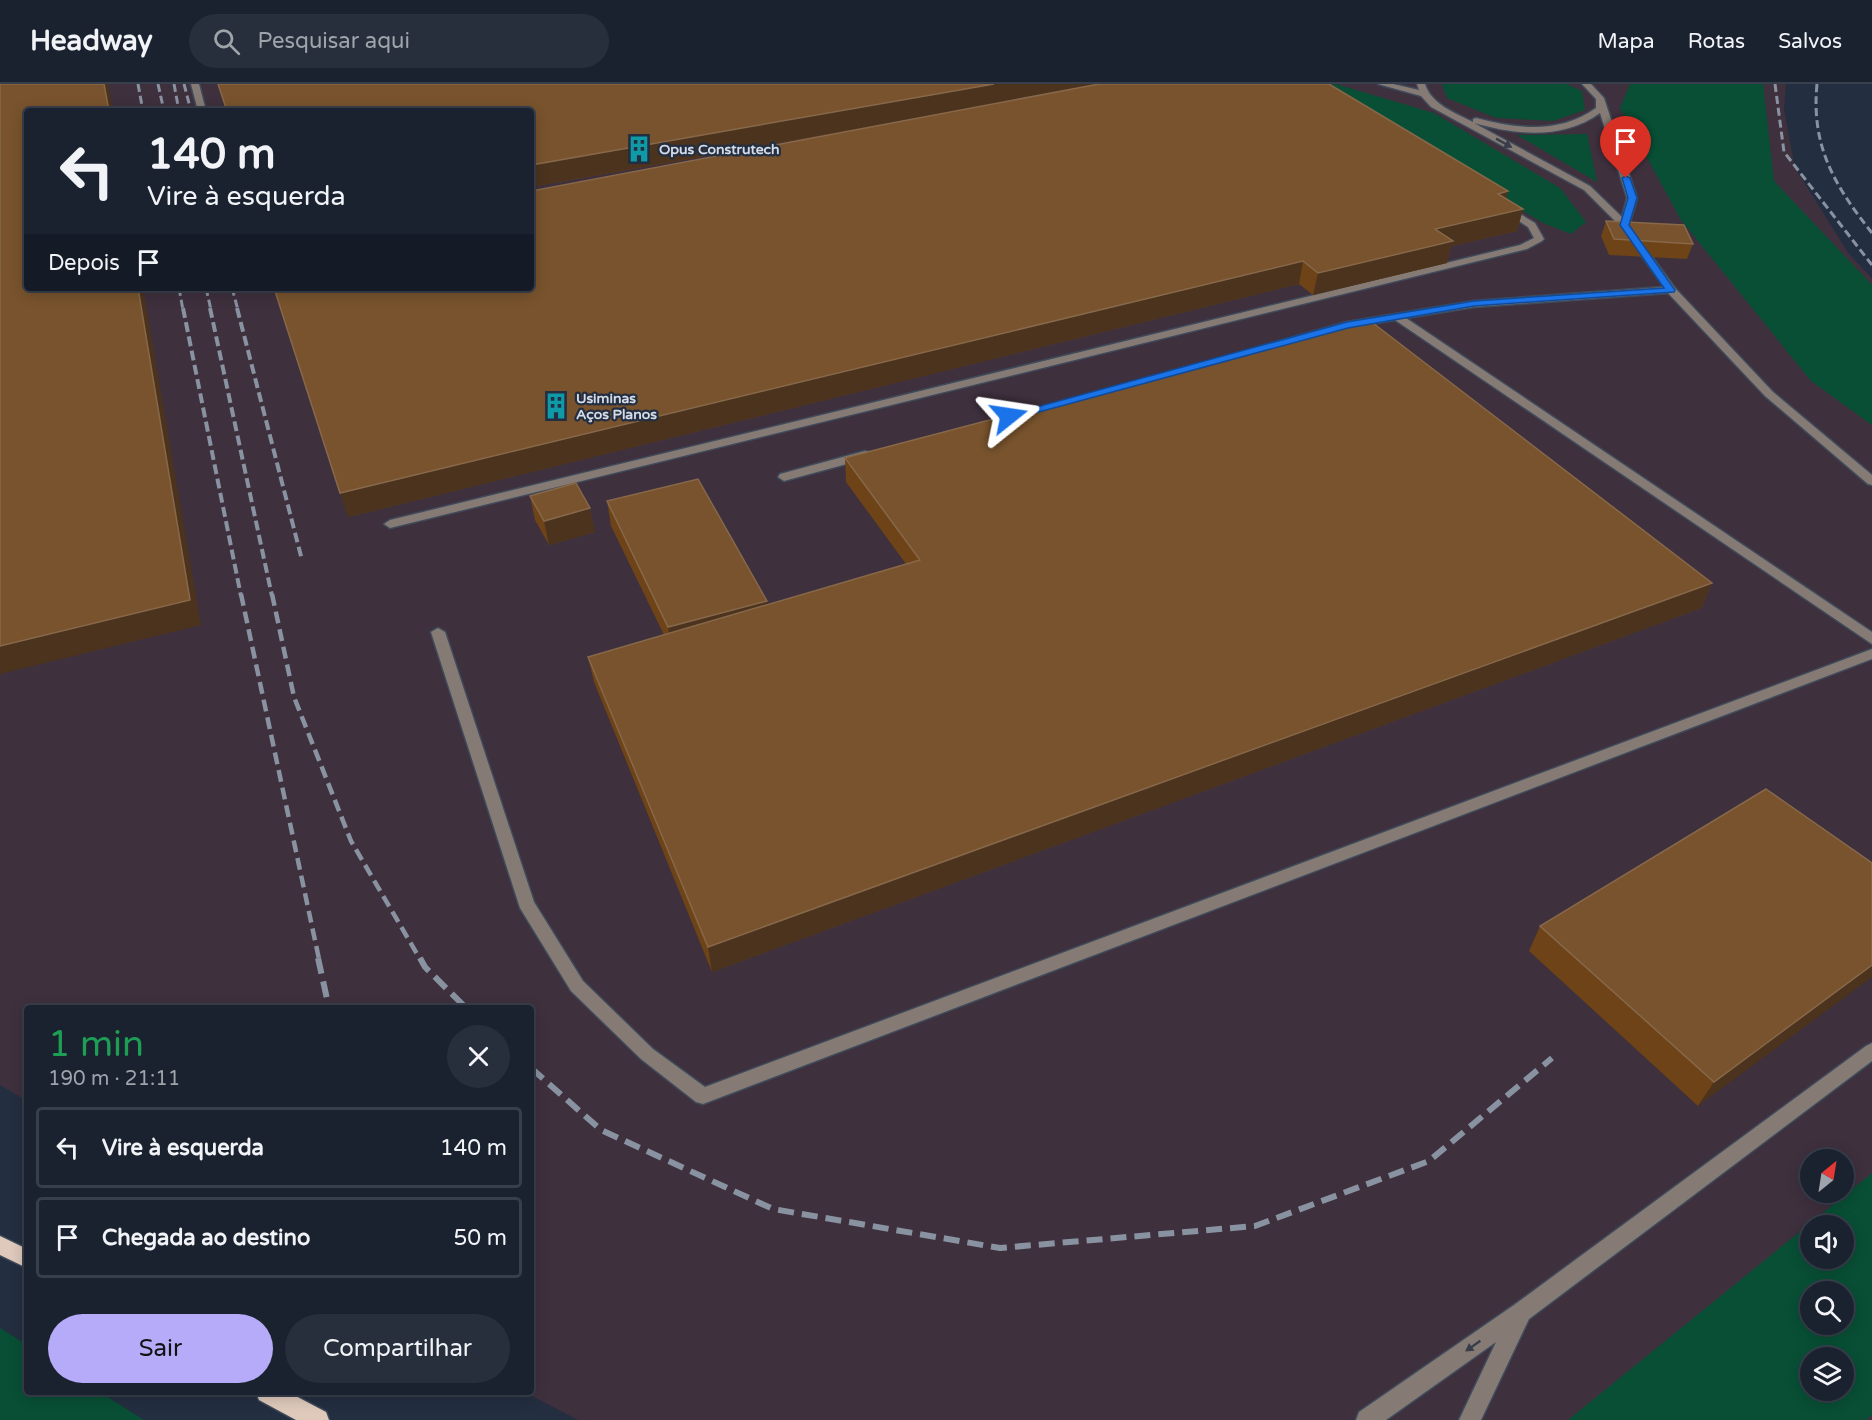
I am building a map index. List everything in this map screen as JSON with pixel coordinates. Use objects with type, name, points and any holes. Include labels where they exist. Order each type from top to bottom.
[{"type":"main road","points":[[0,1245],[24,1258]]},
{"type":"main road","points":[[272,1395],[318,1420]]},
{"type":"lane","points":[[195,84],[201,108]]},
{"type":"lane","points":[[1382,84],[1425,94]]},
{"type":"lane","points":[[1421,84],[1425,94],[1434,105],[1587,188],[1624,225],[1671,290],[1769,394],[1872,482]]},
{"type":"lane","points":[[1590,85],[1600,98],[1632,198],[1624,225]]},
{"type":"lane","points":[[1434,105],[1455,115],[1482,123],[1543,129],[1570,126],[1590,119],[1600,110],[1600,98]]},
{"type":"lane","points":[[390,524],[1523,247],[1539,238],[1532,225],[1494,201]]},
{"type":"lane","points":[[1232,356],[1347,325],[1474,304],[1671,290]]},
{"type":"lane","points":[[1397,317],[1872,639]]},
{"type":"lane","points":[[784,477],[876,452]]},
{"type":"lane","points":[[438,632],[526,903],[577,986],[647,1054],[703,1096],[1872,654]]},
{"type":"lane","points":[[1367,1420],[1521,1312],[1872,1051]]},
{"type":"lane","points":[[1470,1420],[1521,1312]]},
{"type":"shaded area","points":[[0,84],[1786,84],[1784,109],[1795,168],[1849,254],[1872,278],[1872,1420],[578,1420],[530,1395],[534,1395],[534,1005],[24,1005],[24,1099],[0,1085]]},
{"type":"green space","points":[[1336,84],[1434,113],[1560,188],[1586,222],[1571,234],[1543,223],[1317,86]]},
{"type":"green space","points":[[1442,84],[1566,84],[1582,91],[1585,110],[1553,121],[1496,118],[1447,98]]},
{"type":"green space","points":[[1630,84],[1763,84],[1774,181],[1872,285],[1872,425],[1811,381],[1681,220],[1620,108]]},
{"type":"green space","points":[[1587,134],[1597,182],[1517,135]]},
{"type":"green space","points":[[1872,1173],[1872,1415],[1866,1420],[1568,1420],[1800,1232],[1800,1269],[1854,1269],[1854,1215],[1820,1215],[1835,1203],[1854,1203],[1854,1188]]},
{"type":"green space","points":[[0,1328],[24,1343],[24,1395],[105,1395],[144,1420],[0,1420]]},
{"type":"building","points":[[0,84],[104,84],[108,108],[24,108],[24,291],[138,291],[190,600],[0,646]]},
{"type":"building","name":"Opus Construtech","points":[[218,84],[994,84],[534,164],[534,108],[226,108]]},
{"type":"building","name":"Usiminas Aços Planos","points":[[1099,84],[1329,84],[1508,191],[1498,194],[1523,209],[1435,229],[1453,241],[1318,273],[1303,261],[340,493],[275,291],[534,291],[534,190]]},
{"type":"building","points":[[1606,221],[1684,225],[1693,244],[1614,239]]},
{"type":"building","points":[[1369,320],[1712,583],[708,947],[588,657],[920,560],[845,458]]},
{"type":"building","points":[[698,479],[767,601],[668,627],[607,501]]},
{"type":"building","points":[[576,483],[590,508],[544,521],[530,496]]},
{"type":"building","points":[[1766,789],[1872,863],[1872,965],[1714,1082],[1540,926]]},
{"type":"railway","points":[[138,84],[142,108]]},
{"type":"railway","points":[[158,84],[163,108]]},
{"type":"railway","points":[[174,84],[178,108]]},
{"type":"railway","points":[[184,84],[190,108]]},
{"type":"railway","points":[[1775,84],[1784,152],[1872,265]]},
{"type":"railway","points":[[1817,84],[1818,127],[1828,164],[1836,181],[1872,233]]},
{"type":"railway","points":[[180,291],[183,310]]},
{"type":"railway","points":[[207,291],[211,310]]},
{"type":"railway","points":[[233,291],[238,310]]},
{"type":"railway","points":[[183,308],[241,596]]},
{"type":"railway","points":[[210,308],[272,596]]},
{"type":"railway","points":[[237,308],[302,560]]},
{"type":"railway","points":[[241,594],[319,959]]},
{"type":"railway","points":[[272,594],[294,697],[351,841],[420,959]]},
{"type":"railway","points":[[318,958],[328,1005]]},
{"type":"railway","points":[[420,958],[425,967],[463,1005]]},
{"type":"railway","points":[[534,1071],[601,1130],[773,1209],[1000,1248],[1255,1226],[1429,1161],[1552,1058]]},
{"type":"place","name":"Opus Construtech","points":[[639,149]]},
{"type":"place","name":"Usiminas Aços Planos","points":[[556,406]]},
{"type":"route","points":[[1009,416],[1347,325],[1474,304],[1671,290],[1624,225],[1632,198],[1626,178]]}]
